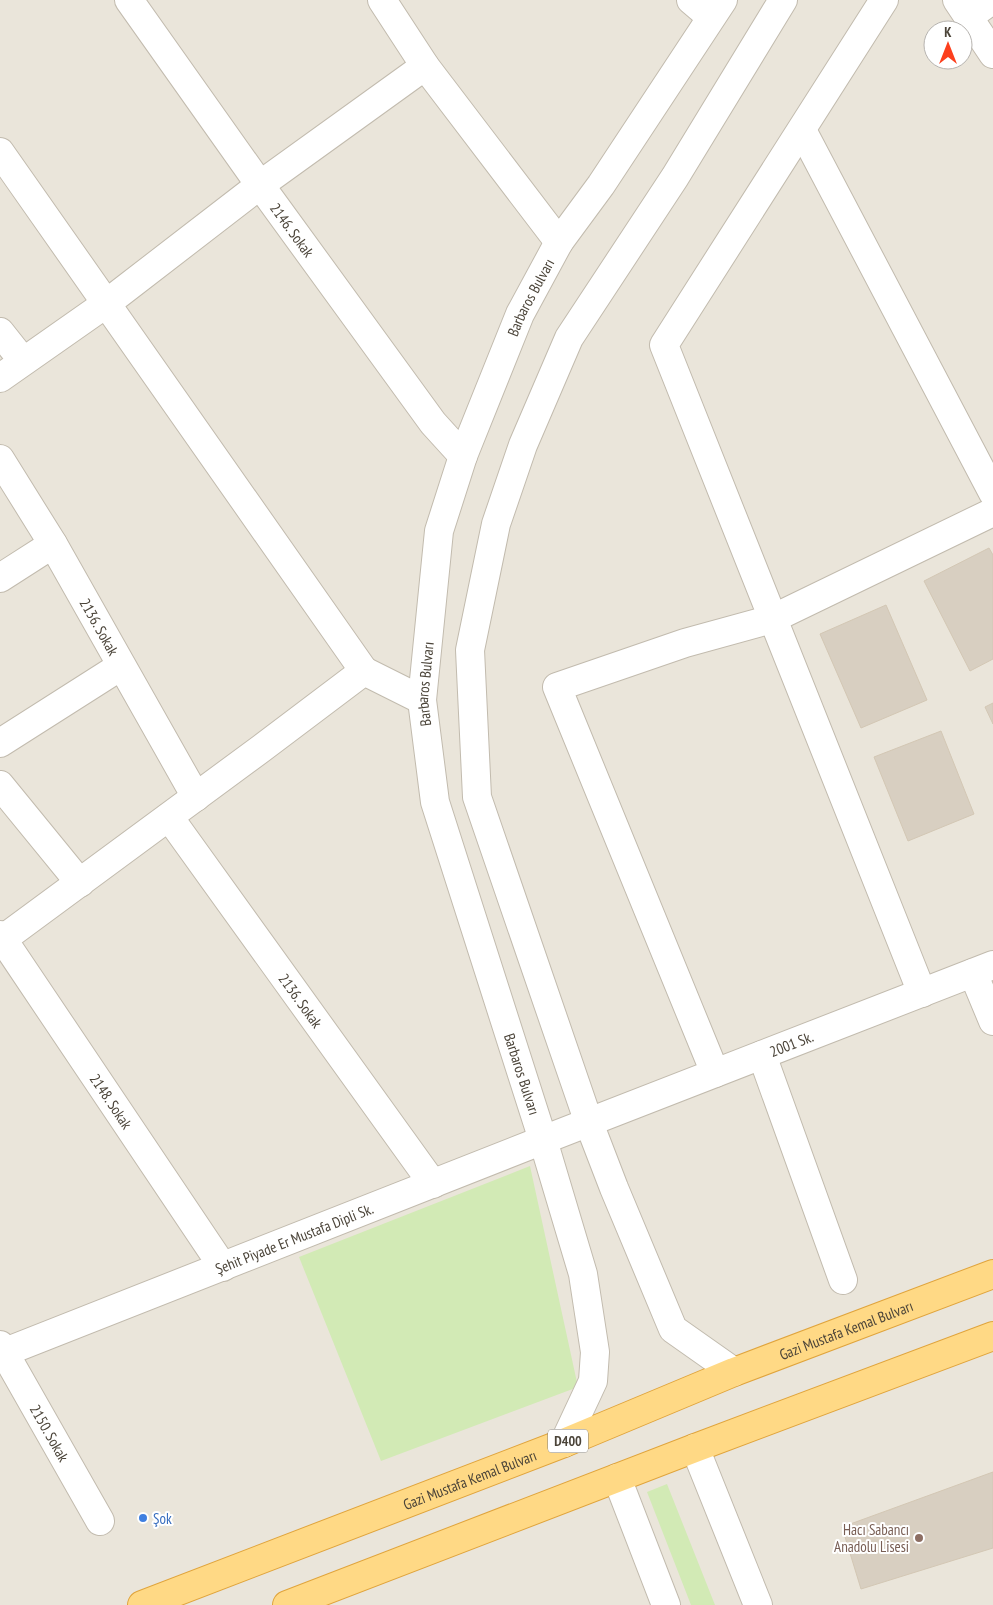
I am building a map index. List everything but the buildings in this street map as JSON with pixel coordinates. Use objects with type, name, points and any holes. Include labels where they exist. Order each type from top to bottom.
[{"type":"highway","name":"Gazi Mustafa Kemal Bulvarı","points":[[142,1605],[564,1442],[734,1372],[993,1274]]},
{"type":"highway","points":[[287,1605],[993,1336]]},
{"type":"street","name":"2146. Sokak","points":[[129,0],[260,185],[433,423],[463,456]]},
{"type":"street","points":[[382,0],[425,66],[558,242]]},
{"type":"street","points":[[734,1372],[673,1329],[589,1123],[477,797],[470,650],[496,524],[523,445],[569,338],[675,177],[783,0]]},
{"type":"street","points":[[884,0],[664,345],[922,993]]},
{"type":"street","points":[[992,0],[962,8],[993,54]]},
{"type":"street","name":"Barbaros Bulvarı","points":[[564,1442],[593,1381],[595,1352],[583,1274],[543,1140],[435,802],[422,700],[438,531],[463,456],[520,314],[558,242],[601,185],[709,6]]},
{"type":"street","points":[[0,378],[107,303],[260,185],[425,66]]},
{"type":"street","points":[[802,130],[993,493]]},
{"type":"street","points":[[0,152],[364,671],[422,700]]},
{"type":"street","points":[[0,332],[23,361]]},
{"type":"street","name":"2136. Sokak","points":[[0,459],[53,544],[196,797]]},
{"type":"street","points":[[715,1073],[557,687],[685,643],[772,619],[993,512]]},
{"type":"street","points":[[0,578],[53,544]]},
{"type":"street","points":[[0,743],[121,666]]},
{"type":"street","points":[[2,937],[80,883],[364,671]]},
{"type":"street","points":[[0,785],[80,883]]},
{"type":"street","name":"2136. Sokak","points":[[169,816],[433,1184]]},
{"type":"street","name":"2148. Sokak","points":[[2,937],[223,1266]]},
{"type":"street","points":[[983,969],[993,1021]]},
{"type":"street","name":"2001 Sk.","points":[[589,1123],[983,969]]},
{"type":"street","points":[[762,1055],[844,1280]]},
{"type":"street","name":"Şehit Piyade Er Mustafa Dipli Sk.","points":[[2,1351],[589,1123]]},
{"type":"street","name":"2150. Sokak","points":[[2,1351],[100,1521]]},
{"type":"street","points":[[695,1448],[758,1605]]},
{"type":"street","points":[[617,1478],[666,1605]]},
{"type":"shaded area","points":[[0,0],[993,0],[993,1605],[0,1605]]},
{"type":"green space","points":[[530,1166],[578,1387],[381,1461],[299,1257]]},
{"type":"green space","points":[[667,1484],[715,1605],[691,1605],[647,1492]]},
{"type":"place","name":"Şok","points":[[143,1518]]},
{"type":"place","name":"Hacı Sabancı Anadolu Lisesi","points":[[919,1538]]}]
